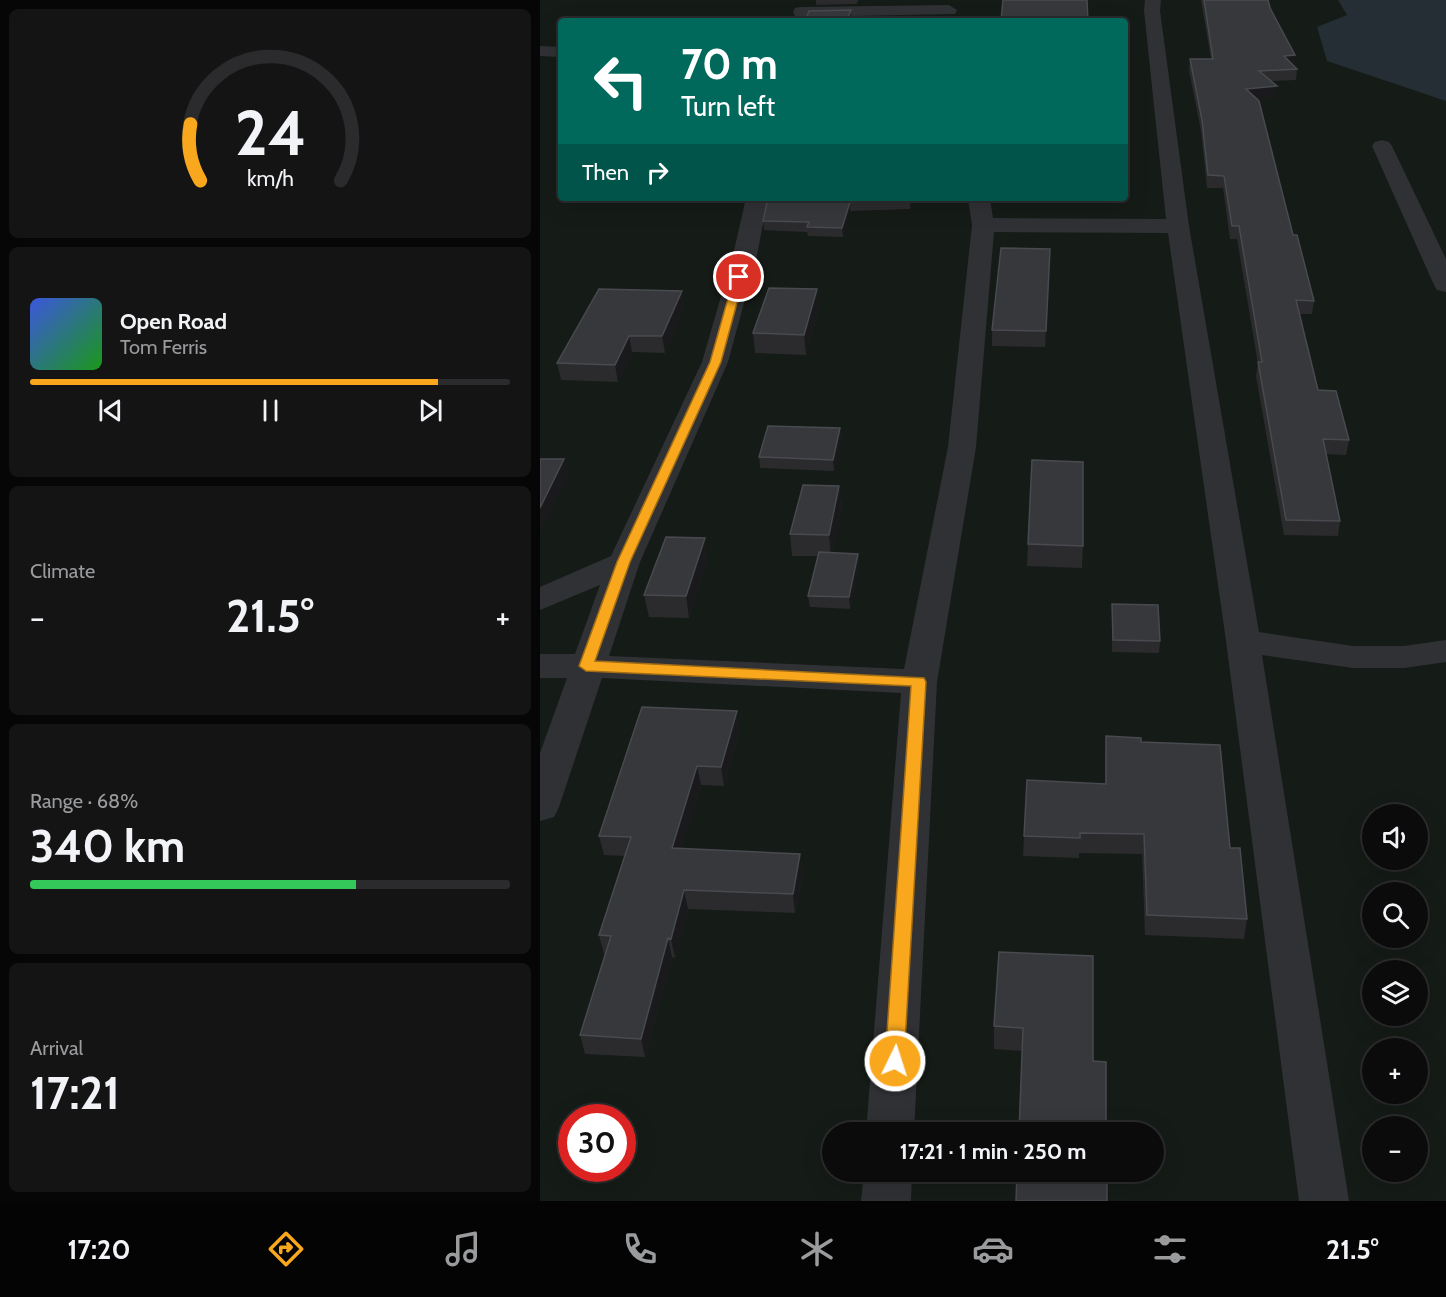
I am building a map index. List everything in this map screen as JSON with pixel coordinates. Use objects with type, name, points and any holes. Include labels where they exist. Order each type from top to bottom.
[{"type":"street","points":[[1153,0],[1152,11],[1178,226],[1243,642],[1324,1201]]},
{"type":"street","points":[[801,11],[948,10]]},
{"type":"street","points":[[540,51],[558,52]]},
{"type":"street","points":[[1382,146],[1446,285]]},
{"type":"street","points":[[540,807],[586,666],[624,562],[715,362],[746,255],[756,201]]},
{"type":"street","points":[[891,1122],[919,682],[962,447],[981,212],[1178,226]]},
{"type":"street","points":[[1420,228],[1446,229]]},
{"type":"street","points":[[540,600],[624,562]]},
{"type":"street","points":[[1243,642],[1353,657],[1404,657],[1446,651]]},
{"type":"street","points":[[540,666],[586,666],[919,682]]},
{"type":"street","points":[[886,1201],[887,1182]]},
{"type":"shaded area","points":[[540,0],[1446,0],[1446,1201],[540,1201]]},
{"type":"shaded area","points":[[1338,0],[1446,0],[1446,101],[1327,61],[1317,27],[1347,15]]},
{"type":"building","points":[[1003,0],[1087,0],[1088,18],[1001,18]]},
{"type":"building","points":[[1204,0],[1268,0],[1295,55],[1284,56],[1297,69],[1259,71],[1277,86],[1246,89],[1259,101],[1293,235],[1297,235],[1314,301],[1296,300],[1318,390],[1336,391],[1349,440],[1323,439],[1340,521],[1286,520],[1258,362],[1262,362],[1239,226],[1232,226],[1224,176],[1208,175],[1202,120],[1190,59],[1213,59]]},
{"type":"building","points":[[851,10],[848,18],[806,18],[809,11]]},
{"type":"building","points":[[767,201],[880,201],[850,202],[842,228],[807,227],[809,222],[763,221]]},
{"type":"building","points":[[1001,248],[1050,249],[1046,331],[992,330]]},
{"type":"building","points":[[769,288],[817,289],[804,335],[753,333]]},
{"type":"building","points":[[599,289],[682,291],[662,336],[629,336],[615,365],[557,363]]},
{"type":"building","points":[[768,426],[840,428],[833,460],[759,457]]},
{"type":"building","points":[[540,459],[564,459],[540,508]]},
{"type":"building","points":[[1032,460],[1083,462],[1083,546],[1028,544]]},
{"type":"building","points":[[803,485],[839,486],[829,535],[790,534]]},
{"type":"building","points":[[666,537],[705,538],[686,596],[644,595]]},
{"type":"building","points":[[819,552],[858,554],[849,597],[808,596]]},
{"type":"building","points":[[1112,604],[1158,605],[1160,641],[1113,640]]},
{"type":"building","points":[[642,707],[737,711],[721,767],[697,766],[672,848],[800,854],[793,894],[684,890],[671,939],[668,938],[641,1039],[580,1035],[611,936],[599,935],[631,837],[599,836]]},
{"type":"building","points":[[1106,736],[1141,738],[1141,742],[1220,745],[1230,848],[1240,848],[1247,919],[1147,915],[1144,834],[1080,833],[1080,838],[1024,836],[1027,780],[1106,784]]},
{"type":"building","points":[[999,952],[1093,956],[1093,1061],[1106,1062],[1106,1122],[1019,1122],[1023,1028],[994,1026]]},
{"type":"building","points":[[1017,1182],[1107,1182],[1107,1201],[1016,1201]]},
{"type":"route","points":[[739,277],[715,362],[624,562],[586,666],[919,682],[895,1061]]}]
